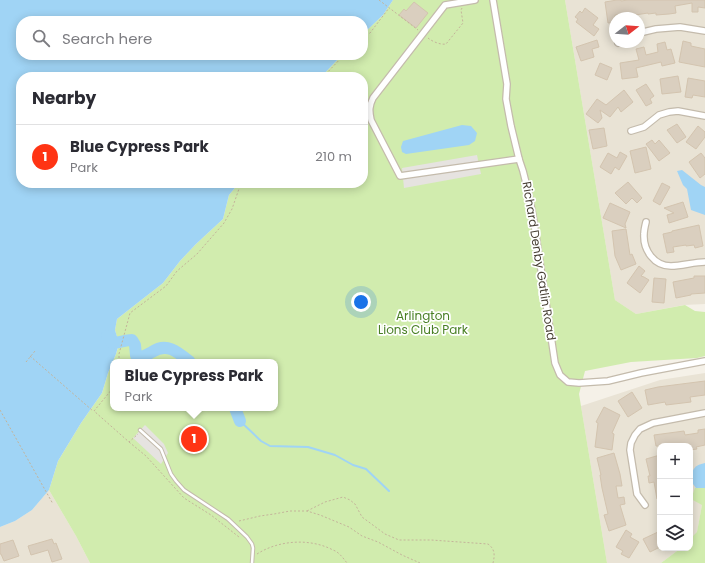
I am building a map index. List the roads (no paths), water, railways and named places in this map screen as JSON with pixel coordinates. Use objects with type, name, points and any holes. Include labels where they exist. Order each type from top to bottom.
[{"type":"street","points":[[475,0],[445,5],[373,98],[369,104],[369,113],[371,120],[400,176],[519,159]]},
{"type":"street","name":"Richard Denby Gatlin Road","points":[[493,0],[507,84],[506,99],[530,204],[555,363],[560,376],[568,382],[579,383],[608,381],[705,361]]},
{"type":"street","points":[[645,32],[680,27],[705,31]]},
{"type":"street","points":[[631,131],[644,127],[659,115],[669,112],[678,111],[705,116]]},
{"type":"street","points":[[646,222],[644,235],[645,244],[651,257],[657,262],[671,266],[705,262]]},
{"type":"street","points":[[645,505],[637,494],[630,450],[631,443],[635,436],[640,429],[653,423],[705,413]]},
{"type":"lane","points":[[140,430],[161,449],[171,474],[184,490],[228,519],[247,536],[253,548],[252,562]]},
{"type":"water","points":[[0,0],[393,0],[383,15],[368,29],[368,16],[16,16],[16,60],[337,60],[326,72],[16,72],[16,188],[235,188],[229,195],[223,219],[180,261],[163,283],[117,319],[115,330],[119,343],[114,359],[110,359],[110,368],[102,393],[81,423],[58,461],[49,490],[32,510],[15,521],[0,527]]},
{"type":"water","points":[[462,125],[471,126],[477,133],[475,141],[469,145],[406,154],[402,152],[401,147],[403,141]]},
{"type":"water","points":[[682,170],[705,187],[705,215],[691,210],[687,189],[683,185],[677,171]]},
{"type":"water","points":[[705,463],[705,488],[696,488],[693,484],[693,470],[694,468]]},
{"type":"waterway","points":[[107,336],[112,343],[132,340],[135,345],[137,358],[157,349],[167,348],[177,352],[186,359]]},
{"type":"waterway","points":[[236,411],[240,421]]},
{"type":"waterway","points":[[240,421],[261,441],[270,446],[308,447],[335,455],[353,465],[366,469],[389,491]]},
{"type":"place","name":"Blue Cypress Park","points":[[194,439]]},
{"type":"park label","name":"Arlington Lions Club Park","points":[[423,323]]}]
